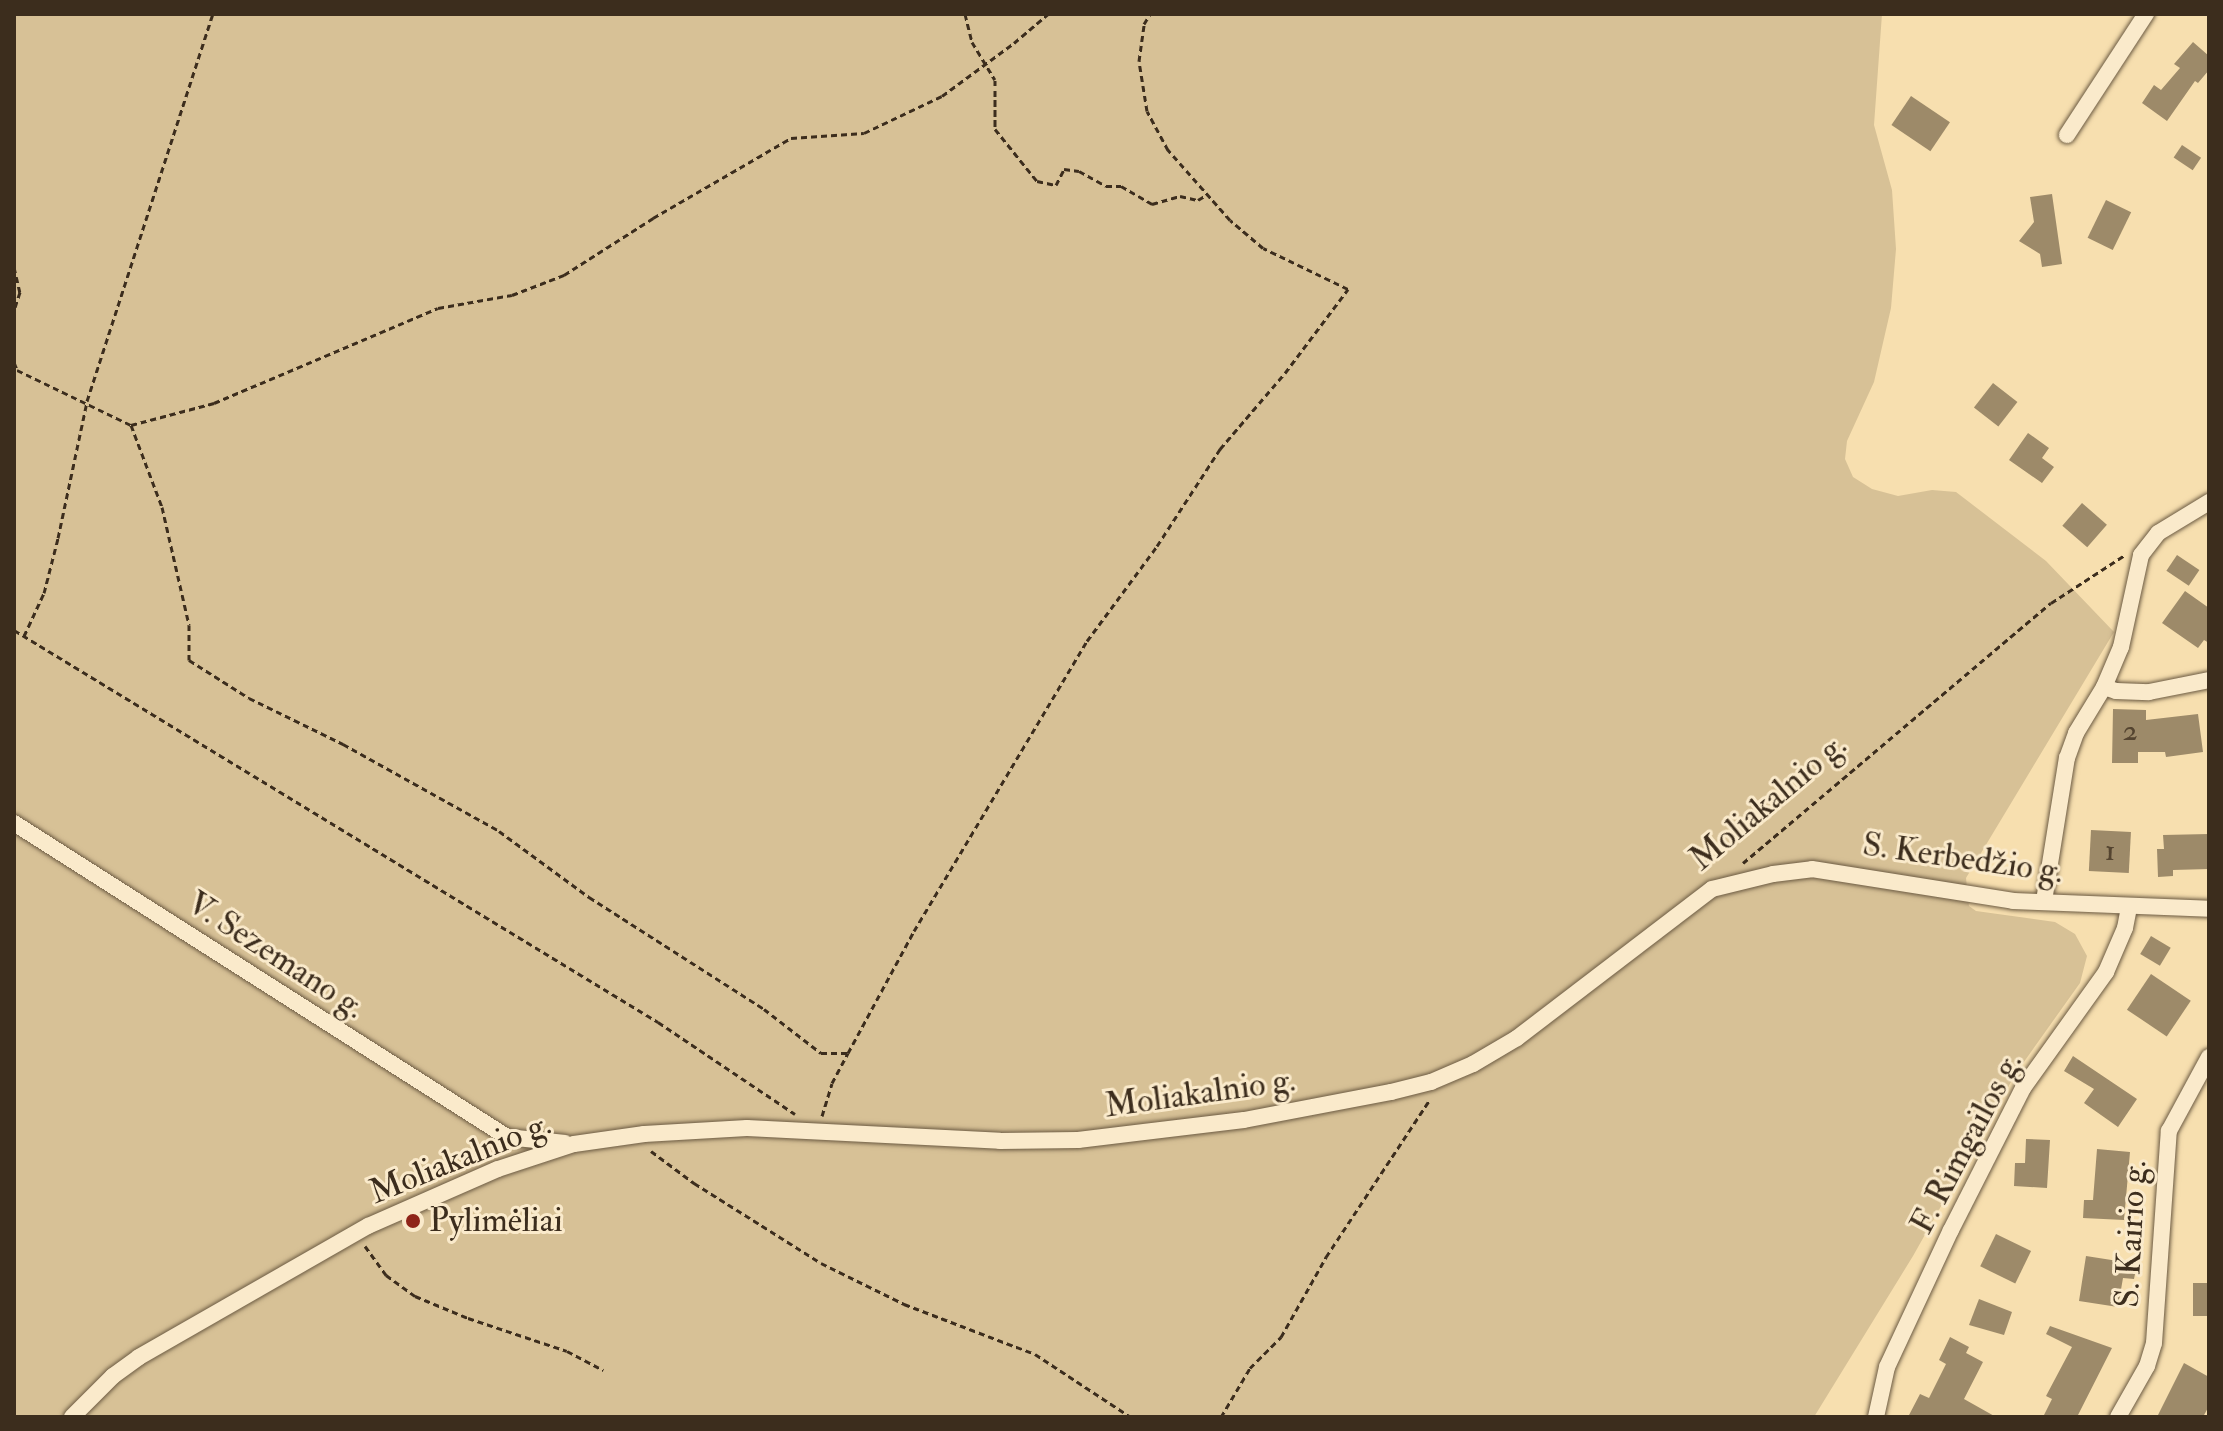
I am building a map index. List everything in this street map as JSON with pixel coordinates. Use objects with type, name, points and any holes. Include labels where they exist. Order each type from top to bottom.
[{"type":"street","points":[[2067,135],[2146,14]]},
{"type":"street","points":[[2044,901],[2067,758],[2086,711],[2104,687],[2121,647],[2141,555],[2158,533],[2209,502]]},
{"type":"street","points":[[2104,687],[2116,691],[2149,692],[2209,680]]},
{"type":"street","name":"V. Sezemano g.","points":[[14,823],[507,1137],[574,1144]]},
{"type":"street","name":"S. Kerbedžio g.","points":[[1712,889],[1748,877],[1812,869],[1919,883],[1980,897],[2209,909]]},
{"type":"street","name":"Moliakalnio g.","points":[[72,1417],[113,1376],[139,1357],[355,1233],[498,1169],[574,1144],[644,1134],[747,1128],[1000,1141],[1078,1140],[1244,1120],[1431,1082],[1473,1064],[1517,1038],[1712,889]]},
{"type":"street","name":"F. Rimgailos g.","points":[[1876,1417],[1887,1367],[1951,1230],[2023,1088],[2106,972],[2125,928],[2129,907]]},
{"type":"street","name":"S. Kairio g.","points":[[2118,1417],[2147,1366],[2154,1343],[2169,1131],[2209,1057]]},
{"type":"street","points":[[498,1169],[507,1137]]},
{"type":"path","points":[[24,636],[44,593],[74,476],[87,401],[213,14]]},
{"type":"path","points":[[965,14],[972,42],[995,80],[995,129],[1037,181],[1056,185],[1064,169],[1079,171],[1106,186],[1121,186],[1152,204],[1180,196],[1198,200],[1208,194]]},
{"type":"path","points":[[131,425],[214,403],[438,308],[512,295],[564,275],[653,218],[791,138],[864,133],[942,96],[1048,14]]},
{"type":"path","points":[[14,630],[658,1022],[819,1130],[824,1103],[914,931],[1087,641],[1157,546],[1220,449],[1285,373],[1348,289],[1263,248],[1230,220],[1168,150],[1147,111],[1139,61],[1144,24],[1150,14]]},
{"type":"path","points":[[14,267],[20,292],[14,310]]},
{"type":"path","points":[[14,362],[17,370],[87,401],[131,425],[162,507],[189,625],[189,660],[249,698],[343,744],[499,831],[589,897],[752,1001],[821,1053],[848,1053]]},
{"type":"path","name":"Moliakalnio g.","points":[[1736,869],[2051,603],[2118,557],[2141,555]]},
{"type":"path","points":[[1221,1417],[1250,1368],[1281,1337],[1300,1309],[1326,1257],[1429,1103],[1431,1082]]},
{"type":"path","points":[[644,1134],[645,1145],[653,1153],[821,1263],[904,1304],[1035,1354],[1131,1417]]},
{"type":"path","points":[[355,1233],[386,1275],[415,1296],[468,1318],[567,1351],[603,1370]]},
{"type":"shaded area","points":[[14,14],[1882,14],[1874,125],[1892,190],[1896,249],[1891,308],[1874,382],[1847,441],[1845,459],[1853,477],[1872,489],[1898,496],[1932,490],[1956,492],[2046,561],[2114,632],[1966,878],[1969,906],[1976,911],[2055,922],[2075,934],[2087,956],[2080,983],[2016,1073],[1913,1256],[1814,1417],[14,1417]]},
{"type":"building","points":[[2193,42],[2209,56],[2209,70],[2198,83],[2195,81],[2167,121],[2142,103],[2154,85],[2161,90],[2180,68],[2174,64]]},
{"type":"building","points":[[1911,96],[1950,122],[1930,151],[1891,125]]},
{"type":"building","points":[[2182,145],[2201,158],[2193,170],[2174,157]]},
{"type":"building","points":[[2052,194],[2062,264],[2042,267],[2040,254],[2019,241],[2034,222],[2030,197]]},
{"type":"building","points":[[2106,200],[2131,212],[2113,250],[2088,238]]},
{"type":"building","points":[[1993,383],[2017,402],[1998,427],[1974,407]]},
{"type":"building","points":[[2028,433],[2049,448],[2042,458],[2054,467],[2042,483],[2009,460]]},
{"type":"building","points":[[2082,503],[2107,525],[2087,547],[2062,526]]},
{"type":"building","points":[[2177,555],[2199,570],[2189,586],[2166,571]]},
{"type":"building","points":[[2185,591],[2209,608],[2209,643],[2204,640],[2198,648],[2162,623]]},
{"type":"building","points":[[2113,709],[2146,710],[2146,720],[2198,714],[2203,752],[2166,757],[2165,752],[2138,752],[2138,763],[2112,763]]},
{"type":"building","points":[[2091,830],[2131,832],[2129,873],[2089,871]]},
{"type":"building","points":[[2209,834],[2209,869],[2173,870],[2173,876],[2158,877],[2157,849],[2164,849],[2163,835]]},
{"type":"building","points":[[2151,936],[2171,948],[2160,966],[2140,954]]},
{"type":"building","points":[[2151,974],[2191,1001],[2167,1036],[2127,1010]]},
{"type":"building","points":[[2073,1056],[2137,1099],[2118,1127],[2084,1103],[2094,1089],[2064,1071]]},
{"type":"building","points":[[2026,1139],[2050,1140],[2047,1188],[2014,1186],[2015,1163],[2025,1163]]},
{"type":"building","points":[[2097,1149],[2130,1152],[2124,1220],[2083,1218],[2084,1200],[2093,1200]]},
{"type":"building","points":[[1996,1234],[2031,1251],[2015,1283],[1980,1266]]},
{"type":"building","points":[[2086,1256],[2137,1264],[2134,1279],[2123,1278],[2118,1307],[2079,1301]]},
{"type":"building","points":[[2193,1283],[2209,1283],[2209,1316],[2193,1316]]},
{"type":"building","points":[[1979,1299],[2012,1312],[2004,1335],[1969,1325]]},
{"type":"building","points":[[2050,1326],[2112,1348],[2077,1417],[2043,1417],[2052,1399],[2046,1396],[2072,1347],[2046,1334]]},
{"type":"building","points":[[1950,1337],[1969,1347],[1966,1353],[1983,1362],[1964,1399],[1996,1417],[1908,1417],[1920,1394],[1929,1398],[1946,1364],[1939,1360]]},
{"type":"building","points":[[2184,1363],[2209,1377],[2209,1406],[2203,1417],[2157,1417]]},
{"type":"place","name":"Pylimėliai","points":[[413,1221]]}]
